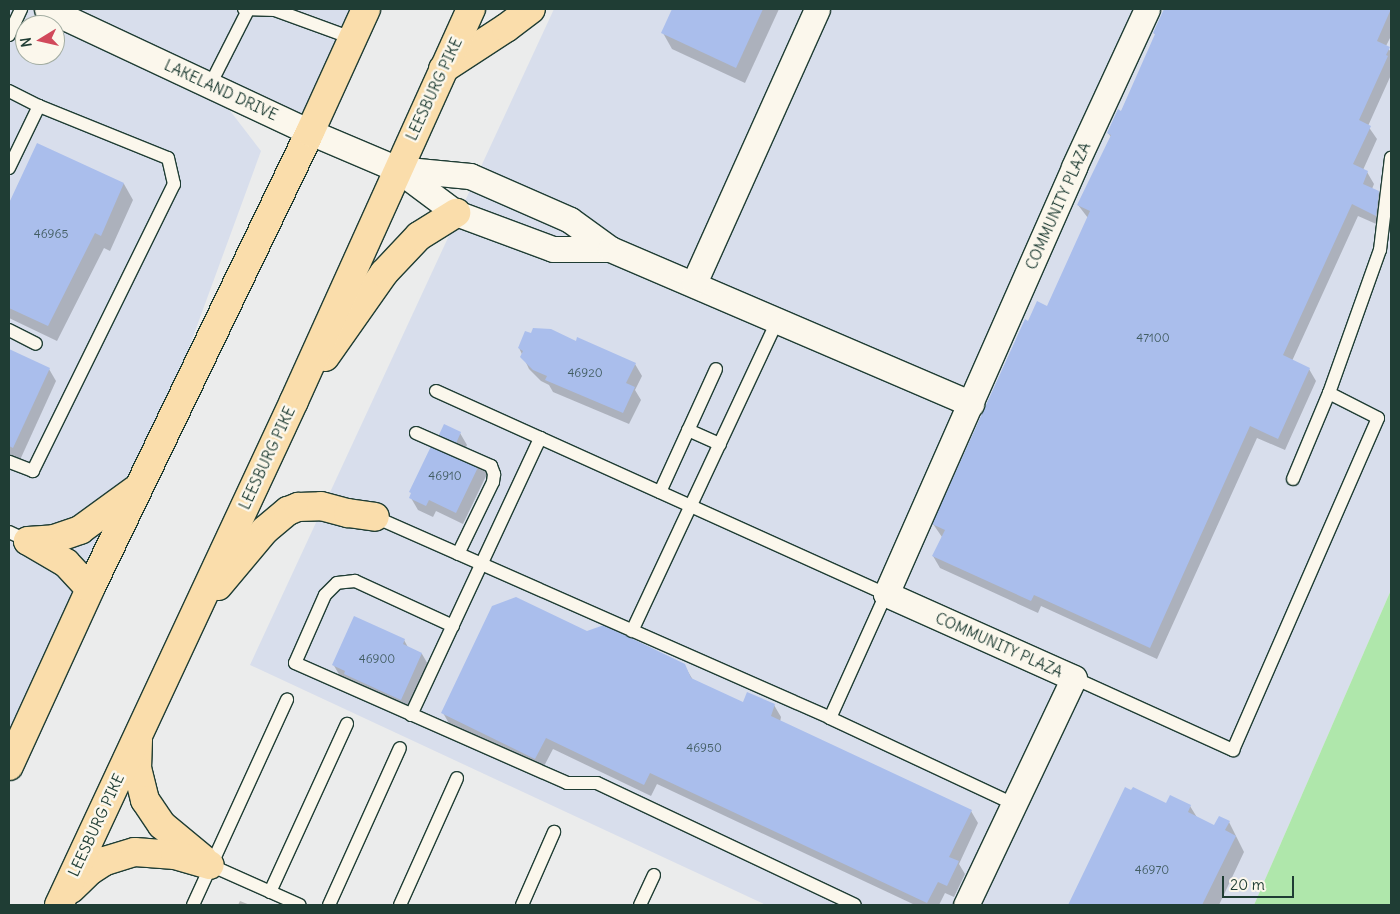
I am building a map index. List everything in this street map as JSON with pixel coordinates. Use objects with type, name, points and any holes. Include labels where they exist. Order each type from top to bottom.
[{"type":"highway","points":[[9,766],[138,487],[310,132],[366,9]]},
{"type":"highway","name":"LEESBURG PIKE","points":[[59,903],[294,401],[442,69],[471,9]]},
{"type":"highway","points":[[442,69],[506,28],[531,9]]},
{"type":"highway","points":[[294,401],[384,273],[419,236],[456,213]]},
{"type":"highway","points":[[18,537],[54,539],[80,530],[138,487]]},
{"type":"highway","points":[[197,610],[266,530],[288,511],[298,507],[321,506],[375,517]]},
{"type":"highway","points":[[18,537],[66,563],[90,589]]},
{"type":"highway","points":[[138,735],[138,768],[145,800],[153,816],[210,864]]},
{"type":"highway","points":[[59,903],[91,870],[119,856],[149,852],[175,855],[210,864]]},
{"type":"street","points":[[694,283],[817,9]]},
{"type":"street","name":"COMMUNITY PLAZA","points":[[966,905],[1074,678],[886,594],[1074,167],[1147,9]]},
{"type":"street","name":"LAKELAND DRIVE","points":[[62,12],[310,132],[397,169]]},
{"type":"street","points":[[397,169],[456,213],[553,250],[610,249]]},
{"type":"street","points":[[397,169],[470,176],[570,220],[610,249],[694,283],[971,404]]},
{"type":"lane","points":[[9,35],[22,9]]},
{"type":"lane","points":[[210,85],[246,9],[275,10],[352,38]]},
{"type":"lane","points":[[9,91],[39,106],[168,158],[174,184],[34,472],[9,462]]},
{"type":"lane","points":[[9,168],[39,106]]},
{"type":"lane","points":[[1293,478],[1329,393],[1380,250],[1391,158]]},
{"type":"lane","points":[[632,631],[778,320]]},
{"type":"lane","points":[[9,330],[36,344]]},
{"type":"lane","points":[[660,492],[716,369]]},
{"type":"lane","points":[[436,392],[886,594],[830,718]]},
{"type":"lane","points":[[1074,678],[1233,750],[1378,418],[1329,393]]},
{"type":"lane","points":[[688,430],[720,444]]},
{"type":"lane","points":[[416,433],[491,466],[494,474],[493,482],[458,554]]},
{"type":"lane","points":[[411,715],[540,438]]},
{"type":"lane","points":[[375,517],[830,718],[1014,804]]},
{"type":"lane","points":[[453,626],[355,581],[337,583],[325,595],[295,663],[567,783],[597,783],[855,905]]},
{"type":"lane","points":[[192,905],[287,700]]},
{"type":"lane","points":[[270,892],[347,724]]},
{"type":"lane","points":[[329,905],[400,748]]},
{"type":"lane","points":[[400,905],[457,778]]},
{"type":"lane","points":[[522,905],[554,832]]},
{"type":"lane","points":[[210,864],[300,905]]},
{"type":"lane","points":[[640,905],[654,875]]},
{"type":"shaded area","points":[[9,9],[366,9],[310,132],[211,86],[261,151],[138,487],[9,769]]},
{"type":"shaded area","points":[[554,9],[1391,9],[1391,590],[1254,905],[766,905],[250,665]]},
{"type":"green space","points":[[1391,590],[1391,905],[1254,905]]},
{"type":"building","points":[[672,9],[763,9],[736,68],[661,33]]},
{"type":"building","points":[[1164,9],[1391,9],[1377,41],[1390,47],[1386,55],[1388,56],[1359,120],[1371,126],[1353,164],[1368,171],[1363,184],[1379,191],[1376,216],[1352,204],[1283,355],[1310,368],[1278,439],[1250,426],[1150,648],[1034,595],[1031,601],[932,556],[945,530],[932,524],[1025,319],[1028,321],[1037,301],[1047,306],[1090,211],[1077,205],[1111,135],[1107,133],[1118,109],[1121,111]]},
{"type":"building","points":[[37,143],[124,183],[101,236],[95,233],[48,326],[9,308],[9,203]]},
{"type":"building","points":[[533,328],[551,329],[576,341],[577,337],[636,363],[626,383],[635,387],[623,413],[545,380],[547,376],[533,370],[520,357],[523,351],[518,348],[525,331],[531,333]]},
{"type":"building","points":[[9,349],[50,368],[13,448],[9,446]]},
{"type":"building","points":[[444,424],[461,432],[454,448],[481,461],[456,513],[429,500],[426,506],[409,498],[411,493],[409,492],[435,438],[437,439]]},
{"type":"building","points":[[516,597],[587,631],[604,625],[685,664],[691,678],[743,702],[747,692],[775,704],[771,716],[972,810],[949,857],[959,861],[947,886],[938,882],[927,903],[650,773],[644,785],[546,738],[535,759],[441,713],[492,606]]},
{"type":"building","points":[[354,616],[405,639],[403,644],[422,653],[401,700],[344,674],[345,671],[332,665]]},
{"type":"building","points":[[1125,787],[1131,790],[1133,787],[1166,803],[1170,795],[1191,805],[1188,812],[1214,825],[1219,816],[1230,821],[1225,830],[1236,836],[1202,905],[1068,905]]}]
